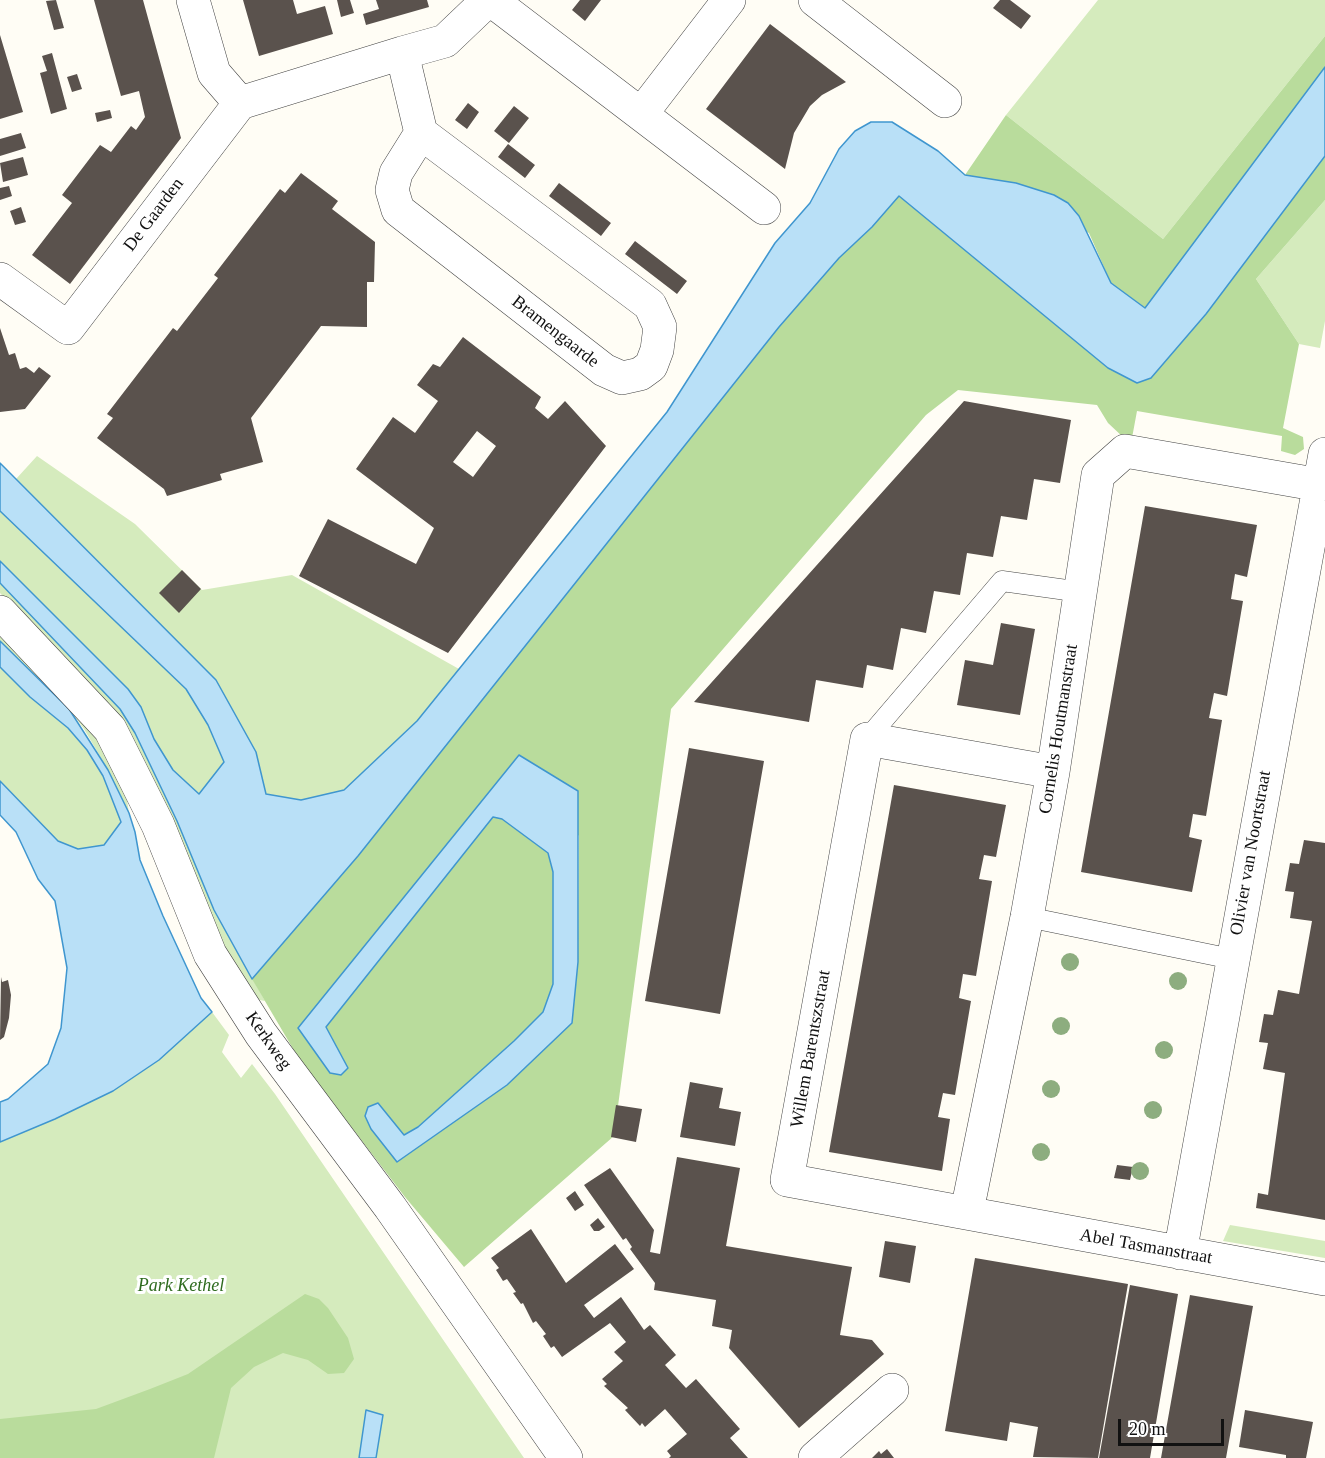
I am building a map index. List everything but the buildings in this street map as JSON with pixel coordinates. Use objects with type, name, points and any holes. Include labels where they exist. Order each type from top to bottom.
[{"type":"street","points":[[193,0],[214,73],[240,103],[445,41],[490,0],[642,113],[764,208]]},
{"type":"street","points":[[642,113],[729,0]]},
{"type":"street","points":[[815,0],[945,102]]},
{"type":"street","points":[[402,53],[421,133]]},
{"type":"street","name":"De Gaarden","points":[[0,279],[68,328],[240,103]]},
{"type":"street","name":"Bramengaarde","points":[[421,133],[650,305],[660,327],[657,350],[651,366],[640,374],[622,378],[604,370],[398,210],[392,190],[396,173],[421,133]]},
{"type":"street","name":"Cornelis Houtmanstraat","points":[[967,1211],[1027,917],[1053,772],[1098,475],[1125,451],[1322,469]]},
{"type":"street","name":"Olivier van Noortstraat","points":[[1180,1253],[1322,469]]},
{"type":"street","name":"Kerkweg","points":[[0,612],[110,729],[158,825],[210,954],[261,1034],[390,1207],[566,1458]]},
{"type":"street","points":[[867,739],[1053,772]]},
{"type":"street","name":"Willem Barentszstraat","points":[[867,739],[787,1180],[967,1211]]},
{"type":"street","name":"Abel Tasmanstraat","points":[[967,1211],[1325,1279]]},
{"type":"street","points":[[815,1458],[892,1390]]},
{"type":"lane","points":[[867,739],[1002,581],[1081,592]]},
{"type":"lane","points":[[1027,917],[1232,959]]},
{"type":"green space","points":[[1098,0],[1325,0],[1325,36],[1163,239],[1006,115]]},
{"type":"green space","points":[[1325,36],[1325,67],[1145,308],[1111,283],[1089,233],[999,181],[965,175],[1006,115],[1163,239]]},
{"type":"green space","points":[[1325,156],[1325,200],[1256,279],[1299,344],[1283,428],[1303,437],[1304,449],[1295,455],[1281,451],[1282,436],[1137,411],[1132,438],[1124,438],[1108,423],[1097,405],[958,390],[926,415],[671,709],[614,1136],[464,1267],[405,1197],[299,1059],[252,979],[358,856],[779,327],[839,258],[872,227],[899,195],[1108,368],[1151,378],[1206,314]],"holes":[[[520,755],[579,836],[578,962],[572,1022],[397,1162],[377,1103],[403,1135],[418,1127],[543,1012],[553,984],[553,872],[548,853],[502,819],[493,817],[326,1027],[333,1039],[298,1028]]]},
{"type":"green space","points":[[1325,200],[1325,321],[1320,348],[1299,344],[1256,279]]},
{"type":"green space","points":[[37,456],[135,524],[202,590],[292,575],[459,669],[417,721],[344,790],[301,800],[266,794],[256,752],[16,479]]},
{"type":"green space","points":[[0,511],[186,689],[208,725],[224,762],[198,795],[173,770],[154,739],[141,707],[0,561]]},
{"type":"green space","points":[[0,583],[120,709],[135,733],[177,821],[214,910],[265,1001],[248,998],[118,718],[0,593]]},
{"type":"green space","points":[[0,630],[87,718],[124,781],[129,813],[84,729],[69,709],[0,641]]},
{"type":"green space","points":[[0,667],[30,697],[68,728],[87,750],[103,776],[122,822],[104,845],[78,849],[58,841],[0,781]]},
{"type":"green space","name":"Park Kethel","points":[[212,1012],[229,1035],[222,1052],[241,1078],[252,1064],[275,1094],[524,1458],[0,1458],[0,1142],[113,1091],[159,1060]]},
{"type":"green space","points":[[1230,1225],[1325,1241],[1325,1258],[1223,1241]]},
{"type":"green space","points":[[305,1294],[319,1299],[328,1308],[348,1338],[354,1359],[344,1373],[328,1374],[308,1360],[283,1353],[254,1367],[231,1388],[214,1458],[0,1458],[0,1419],[96,1409],[188,1374]]},
{"type":"water","points":[[1325,67],[1325,156],[1206,314],[1151,378],[1137,383],[1108,368],[899,196],[872,227],[839,258],[779,327],[358,856],[252,979],[214,910],[177,821],[135,733],[120,709],[0,583],[0,561],[128,689],[141,707],[154,739],[173,770],[199,794],[224,762],[208,725],[186,689],[0,511],[0,463],[216,680],[256,752],[266,794],[301,800],[344,790],[417,721],[667,412],[775,243],[810,203],[839,149],[855,131],[871,122],[892,122],[938,151],[965,175],[1016,183],[1054,195],[1068,203],[1079,216],[1111,283],[1145,308]]},
{"type":"water","points":[[0,641],[69,709],[108,770],[129,813],[140,860],[163,916],[201,998],[212,1012],[159,1060],[113,1091],[0,1142],[0,1102],[8,1099],[48,1064],[61,1028],[67,968],[55,901],[38,879],[16,832],[0,815],[0,781],[58,841],[78,849],[104,845],[121,822],[103,776],[87,750],[68,728],[30,697],[0,667]]},
{"type":"water","points":[[519,755],[578,791],[578,962],[572,1023],[507,1085],[397,1162],[371,1129],[365,1116],[368,1107],[378,1103],[404,1135],[418,1127],[543,1012],[553,984],[553,872],[548,853],[502,819],[493,817],[326,1027],[348,1068],[341,1075],[330,1073],[298,1028]]},
{"type":"water","points":[[366,1410],[383,1415],[376,1458],[359,1458]]}]
